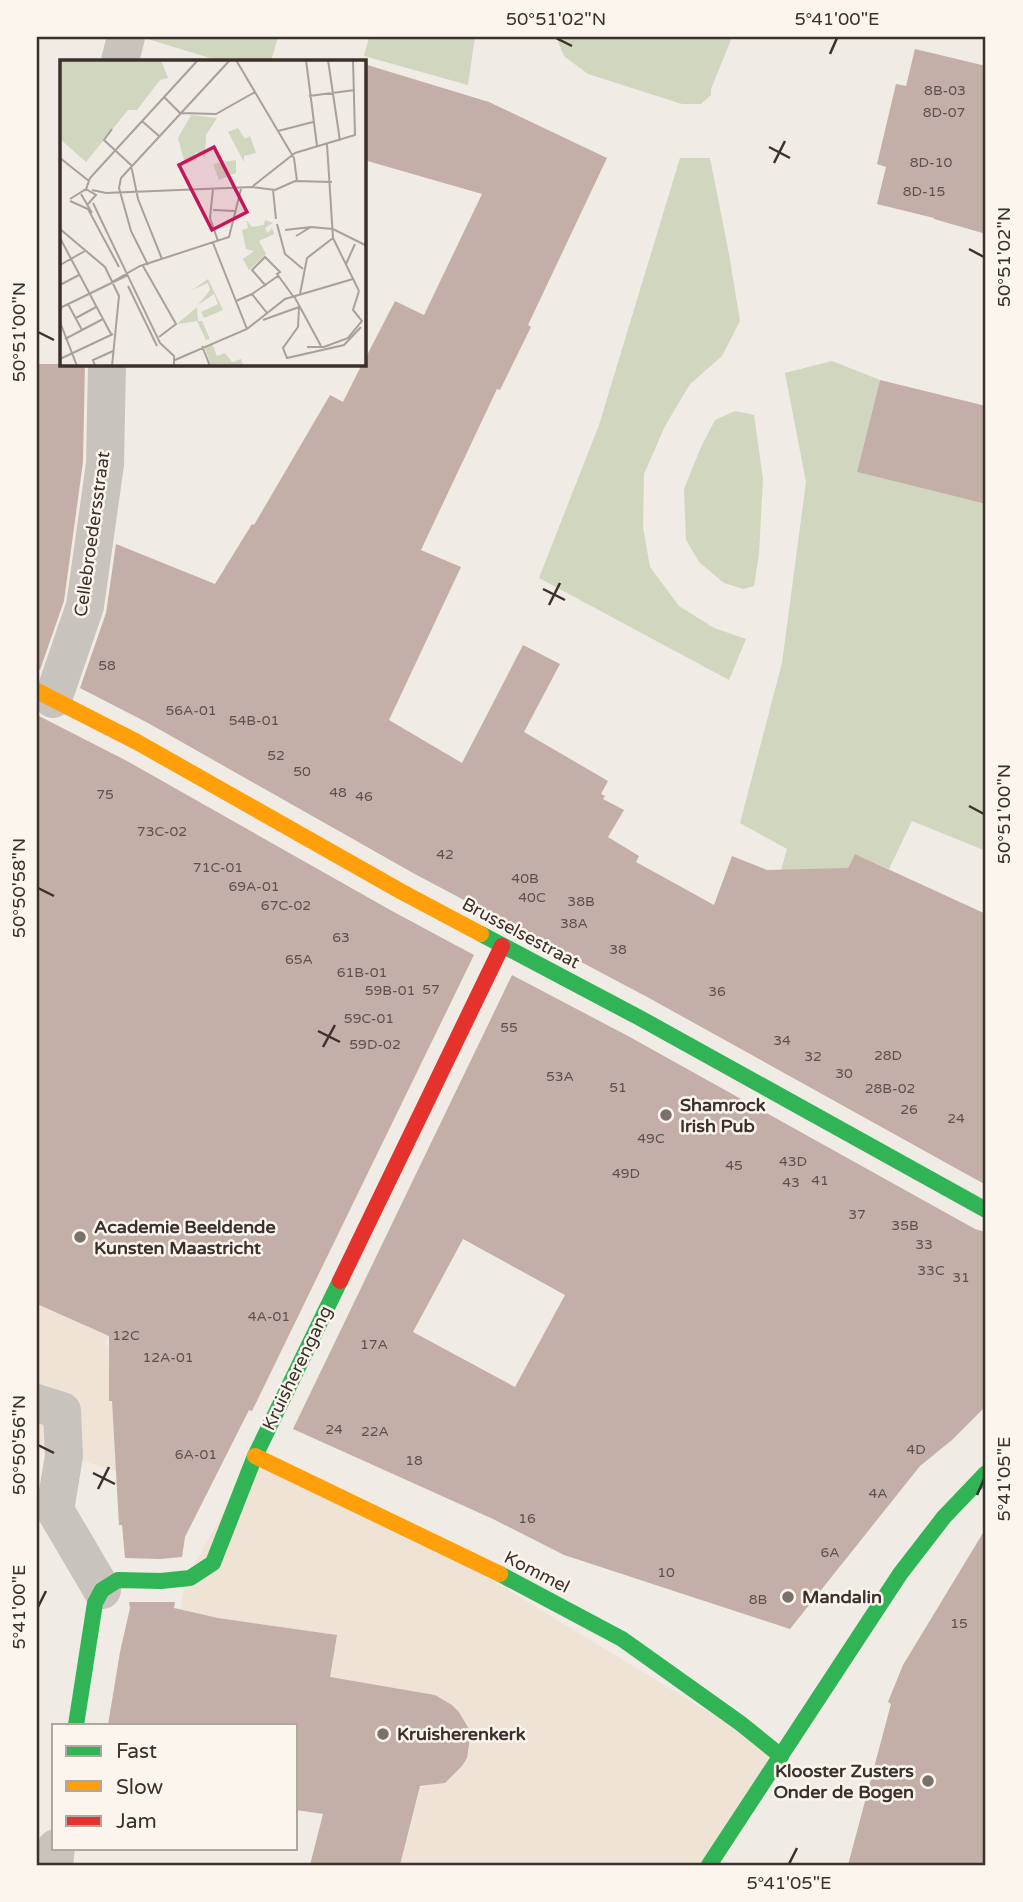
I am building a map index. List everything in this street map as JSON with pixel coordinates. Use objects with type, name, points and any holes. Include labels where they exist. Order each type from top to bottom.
[{"type":"street","points":[[120,60],[126,37]]},
{"type":"street","name":"Cellebroedersstraat","points":[[45,695],[85,606],[105,464],[107,366]]},
{"type":"street","name":"Brusselsestraat","points":[[45,695],[137,742],[402,892],[638,1017],[986,1210]]},
{"type":"street","name":"Kruisherengang","points":[[102,1590],[118,1580],[161,1581],[190,1578],[213,1563],[255,1456],[502,946]]},
{"type":"street","points":[[37,1403],[62,1411],[64,1456],[55,1510],[102,1590],[95,1603],[76,1724]]},
{"type":"street","name":"Kommel","points":[[255,1456],[533,1590],[622,1639],[740,1723],[781,1756]]},
{"type":"street","points":[[709,1865],[886,1595],[944,1517],[986,1473]]},
{"type":"green space","points":[[141,37],[278,37],[271,60],[217,60]]},
{"type":"green space","points":[[369,37],[475,37],[468,85],[364,56]]},
{"type":"green space","points":[[556,37],[732,37],[711,95],[701,104],[682,104],[588,74],[564,56]]},
{"type":"green space","points":[[680,158],[710,158],[740,321],[722,356],[690,384],[665,426],[644,474],[643,527],[650,567],[679,606],[714,628],[746,639],[729,680],[539,578],[599,425]]},
{"type":"green space","points":[[832,361],[880,380],[857,472],[986,504],[986,851],[912,821],[889,869],[855,854],[846,872],[775,892],[787,849],[740,823],[782,663],[806,482],[785,373]]},
{"type":"green space","points":[[735,411],[754,415],[763,479],[759,554],[754,586],[743,589],[724,583],[699,562],[686,540],[684,489],[715,420]]},
{"type":"shaded area","points":[[37,1304],[110,1334],[105,1344],[108,1346],[110,1401],[151,1399],[116,1471],[37,1447]]},
{"type":"shaded area","points":[[255,1456],[403,1526],[781,1756],[709,1865],[400,1865],[420,1788],[445,1782],[467,1758],[469,1729],[459,1711],[435,1695],[330,1678],[256,1624],[180,1611],[186,1579]]},
{"type":"building","points":[[915,49],[986,66],[986,234],[877,204],[886,167],[877,164],[896,84],[906,86]]},
{"type":"building","points":[[366,65],[489,102],[607,158],[528,325],[531,327],[500,390],[497,389],[421,550],[461,567],[389,720],[462,763],[523,645],[560,664],[524,732],[608,781],[601,794],[605,796],[603,799],[624,810],[608,837],[639,856],[636,862],[714,905],[732,856],[767,870],[848,868],[855,854],[986,914],[986,1185],[80,688],[106,613],[116,544],[215,584],[252,524],[254,525],[330,395],[343,402],[361,366],[366,366],[366,357],[395,301],[424,315],[482,194],[366,161]]},
{"type":"building","points":[[37,364],[85,366],[83,462],[64,601],[40,670],[37,669]]},
{"type":"building","points":[[880,380],[986,406],[986,504],[857,472]]},
{"type":"building","points":[[37,715],[127,761],[474,955],[252,1411],[249,1410],[185,1537],[182,1557],[125,1558],[122,1525],[119,1525],[112,1401],[109,1401],[109,1336],[37,1304]]},
{"type":"building","points":[[512,975],[628,1036],[975,1229],[986,1232],[986,1406],[952,1440],[920,1466],[790,1629],[564,1555],[493,1519],[293,1429]],"holes":[[[463,1239],[565,1295],[515,1387],[413,1332]]]},
{"type":"building","name":"Klooster Zusters Onder de Bogen","points":[[986,1528],[986,1865],[848,1865],[891,1704],[888,1702],[903,1665]]},
{"type":"building","name":"Kruisherenkerk","points":[[129,1602],[175,1602],[174,1608],[218,1618],[337,1635],[330,1677],[435,1695],[452,1705],[469,1729],[467,1758],[445,1783],[420,1786],[400,1865],[310,1865],[323,1814],[298,1810],[298,1724],[108,1724]]},
{"type":"traffic: fast","points":[[481,934],[638,1017],[986,1210]]},
{"type":"traffic: fast","points":[[76,1724],[95,1603],[102,1590],[118,1580],[161,1581],[190,1578],[213,1563],[255,1456],[340,1281]]},
{"type":"traffic: fast","points":[[709,1865],[900,1574],[944,1517],[986,1473]]},
{"type":"traffic: fast","points":[[500,1574],[622,1639],[740,1723],[781,1756]]},
{"type":"traffic: slow","points":[[37,691],[137,742],[481,934]]},
{"type":"traffic: slow","points":[[255,1456],[500,1574]]},
{"type":"traffic: jam","points":[[340,1281],[502,946]]},
{"type":"place","name":"Shamrock Irish Pub","points":[[666,1115]]},
{"type":"place","name":"Academie Beeldende Kunsten Maastricht","points":[[80,1237]]},
{"type":"place","name":"Mandalin","points":[[788,1597]]},
{"type":"place","name":"Kruisherenkerk","points":[[383,1734]]},
{"type":"place","name":"Klooster Zusters Onder de Bogen","points":[[928,1781]]}]
